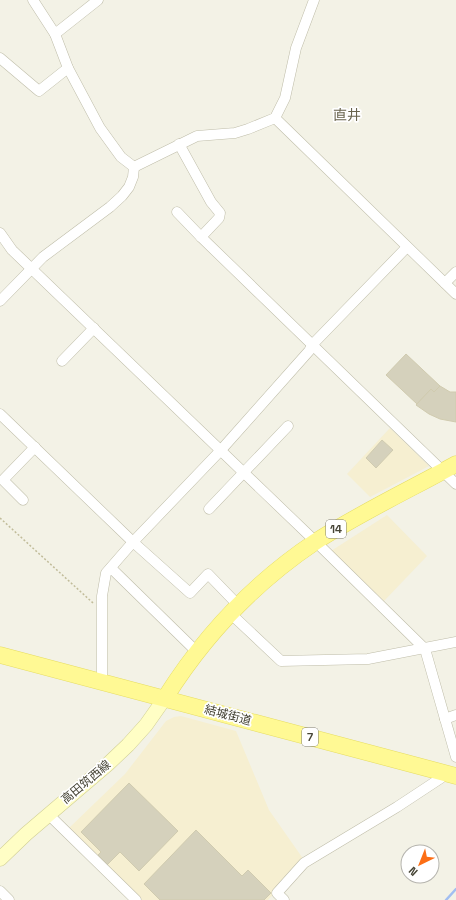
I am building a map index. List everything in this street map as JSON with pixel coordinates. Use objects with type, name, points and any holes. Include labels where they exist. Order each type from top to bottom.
[{"type":"main road","name":"14","points":[[165,698],[197,652],[234,609],[273,573],[316,542],[353,519],[449,468]]},
{"type":"main road","name":"結城街道","points":[[0,655],[449,774]]},
{"type":"main road","name":"高田筑西線","points":[[0,859],[48,814],[108,764],[128,745],[165,698]]},
{"type":"street","points":[[33,0],[55,34],[68,68],[100,128],[121,157],[134,167]]},
{"type":"street","points":[[55,34],[98,0]]},
{"type":"street","points":[[134,167],[197,136],[234,134],[275,118],[285,98],[296,48],[314,0]]},
{"type":"street","points":[[0,58],[38,91],[68,68]]},
{"type":"street","points":[[275,118],[456,294]]},
{"type":"street","points":[[179,144],[211,202],[220,213],[219,218],[200,237]]},
{"type":"street","points":[[0,301],[43,258],[110,207],[122,196],[129,187],[133,177],[134,167]]},
{"type":"street","points":[[177,212],[200,237],[313,344],[449,468],[456,484]]},
{"type":"street","points":[[0,234],[12,250],[425,648],[456,757]]},
{"type":"street","points":[[102,681],[102,596],[106,573],[133,542],[221,450],[309,351],[313,344],[407,247]]},
{"type":"street","points":[[445,283],[456,272]]},
{"type":"street","points":[[62,361],[94,328]]},
{"type":"street","points":[[0,414],[133,542],[190,593],[208,574],[234,609],[281,661],[368,659],[456,642]]},
{"type":"street","points":[[209,509],[288,426]]},
{"type":"street","points":[[23,500],[3,480],[35,447]]},
{"type":"street","points":[[111,568],[197,652]]},
{"type":"street","points":[[445,719],[456,714]]},
{"type":"street","points":[[277,898],[304,863],[397,808],[449,774]]},
{"type":"street","points":[[48,814],[136,900]]},
{"type":"street","points":[[0,891],[9,900]]},
{"type":"path","points":[[0,518],[102,611]]},
{"type":"shaded area","points":[[390,428],[429,466],[370,497],[347,474]]},
{"type":"shaded area","points":[[387,515],[427,556],[384,601],[331,551]]},
{"type":"shaded area","points":[[181,716],[236,731],[269,810],[304,860],[268,900],[142,900],[69,828],[125,774],[166,721],[174,717]]},
{"type":"building","points":[[406,354],[440,386],[434,392],[431,389],[417,404],[386,375]]},
{"type":"building","points":[[440,386],[450,392],[456,392],[456,422],[440,419],[429,414],[416,405],[431,389],[434,392]]},
{"type":"building","points":[[382,440],[393,450],[376,468],[366,458]]},
{"type":"building","points":[[129,783],[178,831],[139,871],[120,852],[107,865],[98,855],[101,852],[81,832]]},
{"type":"building","points":[[196,830],[242,876],[248,870],[271,893],[264,900],[160,900],[144,884]]},
{"type":"waterway","points":[[446,900],[456,889]]},
{"type":"district","name":"直井","points":[[347,115]]}]
